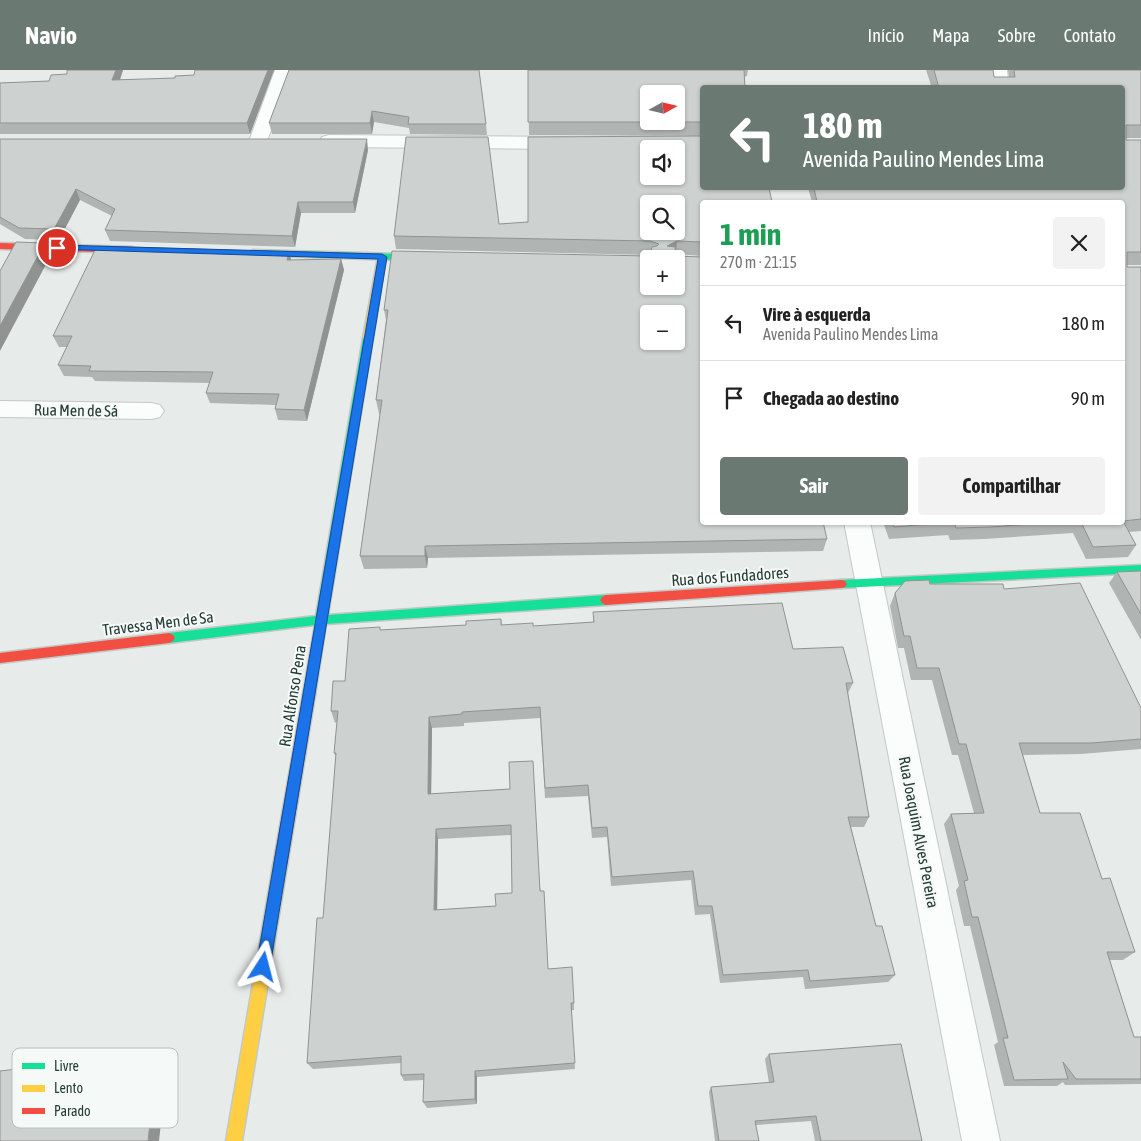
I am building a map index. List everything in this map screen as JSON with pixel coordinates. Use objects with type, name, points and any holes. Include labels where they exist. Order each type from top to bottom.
[{"type":"street","points":[[258,141],[284,70]]},
{"type":"street","points":[[998,70],[1000,85]]},
{"type":"street","points":[[238,141],[278,141]]},
{"type":"street","points":[[307,141],[584,143]]},
{"type":"street","points":[[0,246],[147,250]]},
{"type":"street","points":[[245,253],[412,257]]},
{"type":"street","name":"Rua Alfonso Pena","points":[[234,1141],[382,257]]},
{"type":"street","name":"Rua Men de Sá","points":[[0,409],[152,411]]},
{"type":"street","name":"Rua Joaquim Alves Pereira","points":[[857,525],[981,1141]]},
{"type":"street","name":"Rua dos Fundadores","points":[[321,620],[869,582],[1141,569]]},
{"type":"street","name":"Travessa Men de Sa","points":[[0,658],[321,620]]},
{"type":"building","points":[[67,70],[116,70],[112,80],[175,78],[175,76],[194,75],[195,70],[268,70],[247,123],[0,123],[0,83],[49,81],[51,75],[67,74]]},
{"type":"building","points":[[289,70],[479,70],[486,124],[408,124],[409,117],[372,111],[370,123],[269,123]]},
{"type":"building","points":[[528,70],[744,70],[745,85],[700,85],[700,122],[685,122],[685,85],[640,85],[640,122],[528,122]]},
{"type":"building","points":[[934,70],[993,70],[994,77],[1015,77],[1014,70],[1141,70],[1141,125],[1126,125],[1126,140],[1141,140],[1141,252],[1127,252],[1127,267],[1141,267],[1141,519],[1125,521],[1125,200],[817,200],[814,190],[1125,190],[1125,85],[938,85]]},
{"type":"building","points":[[700,136],[700,190],[769,190],[772,200],[700,200],[700,242],[677,241],[667,246],[675,247],[675,250],[651,250],[652,247],[659,244],[650,241],[394,236],[406,137],[488,137],[499,224],[528,222],[528,137]]},
{"type":"building","points":[[0,139],[367,139],[353,202],[298,202],[292,236],[105,230],[115,209],[76,189],[54,229],[19,228],[0,217]]},
{"type":"building","points":[[16,242],[45,243],[0,326],[0,271]]},
{"type":"building","points":[[97,246],[289,252],[287,260],[341,259],[304,410],[275,409],[279,394],[206,393],[213,372],[89,371],[91,366],[58,365],[72,336],[53,336]]},
{"type":"building","points":[[392,251],[640,256],[640,295],[685,295],[685,256],[700,257],[700,525],[824,525],[827,539],[425,546],[425,556],[360,556],[382,400],[376,400],[388,310],[384,310]]},
{"type":"building","points":[[893,525],[918,525],[894,527]]},
{"type":"building","points":[[955,525],[1017,525],[991,527],[956,528]]},
{"type":"building","points":[[1082,525],[1125,525],[1136,545],[1093,547]]},
{"type":"building","points":[[1141,571],[1141,614],[1117,572]]},
{"type":"building","points":[[929,580],[930,584],[1003,584],[1004,589],[1080,583],[1141,708],[1141,739],[1091,743],[1019,743],[1040,813],[1080,813],[1102,879],[1110,878],[1135,952],[1107,952],[1134,1037],[1141,1037],[1141,1079],[1076,1079],[1063,1062],[1068,1079],[1014,1080],[1003,1038],[1008,1038],[978,917],[972,917],[964,881],[968,880],[951,814],[984,813],[966,744],[959,744],[939,668],[917,668],[910,636],[904,636],[895,593],[905,581]]},
{"type":"building","points":[[782,603],[793,649],[843,647],[853,683],[846,683],[869,817],[848,817],[876,926],[882,926],[895,975],[810,981],[808,970],[723,975],[712,906],[698,906],[693,871],[612,877],[607,827],[592,828],[588,785],[545,788],[540,707],[462,712],[462,714],[429,717],[428,794],[510,789],[509,762],[533,761],[540,891],[544,891],[548,969],[572,967],[574,1003],[571,1003],[575,1063],[475,1071],[475,1099],[423,1102],[424,1074],[401,1075],[401,1056],[307,1063],[317,918],[323,918],[336,753],[334,753],[338,711],[331,711],[333,681],[345,681],[349,629],[380,627],[380,630],[466,625],[466,621],[501,619],[501,625],[533,623],[533,626],[594,622],[593,612]],"holes":[[[511,825],[512,893],[495,894],[496,906],[434,910],[436,829]]]},
{"type":"building","points":[[901,1044],[922,1141],[821,1141],[816,1116],[755,1121],[759,1141],[719,1141],[711,1087],[774,1082],[769,1054]]},
{"type":"building","points":[[12,1070],[12,1128],[149,1128],[148,1141],[0,1141],[0,1071]]},
{"type":"traffic: fast","points":[[253,253],[400,257]]},
{"type":"traffic: fast","points":[[309,695],[368,338]]},
{"type":"traffic: fast","points":[[841,584],[1141,569]]},
{"type":"traffic: fast","points":[[169,638],[321,620],[606,600]]},
{"type":"traffic: slow","points":[[368,338],[382,257]]},
{"type":"traffic: slow","points":[[234,1141],[280,866]]},
{"type":"traffic: jam","points":[[0,246],[132,250]]},
{"type":"traffic: jam","points":[[606,600],[841,584]]},
{"type":"traffic: jam","points":[[0,658],[169,638]]},
{"type":"traffic: jam","points":[[280,866],[309,695]]},
{"type":"route","points":[[57,248],[382,257],[263,967]]}]
